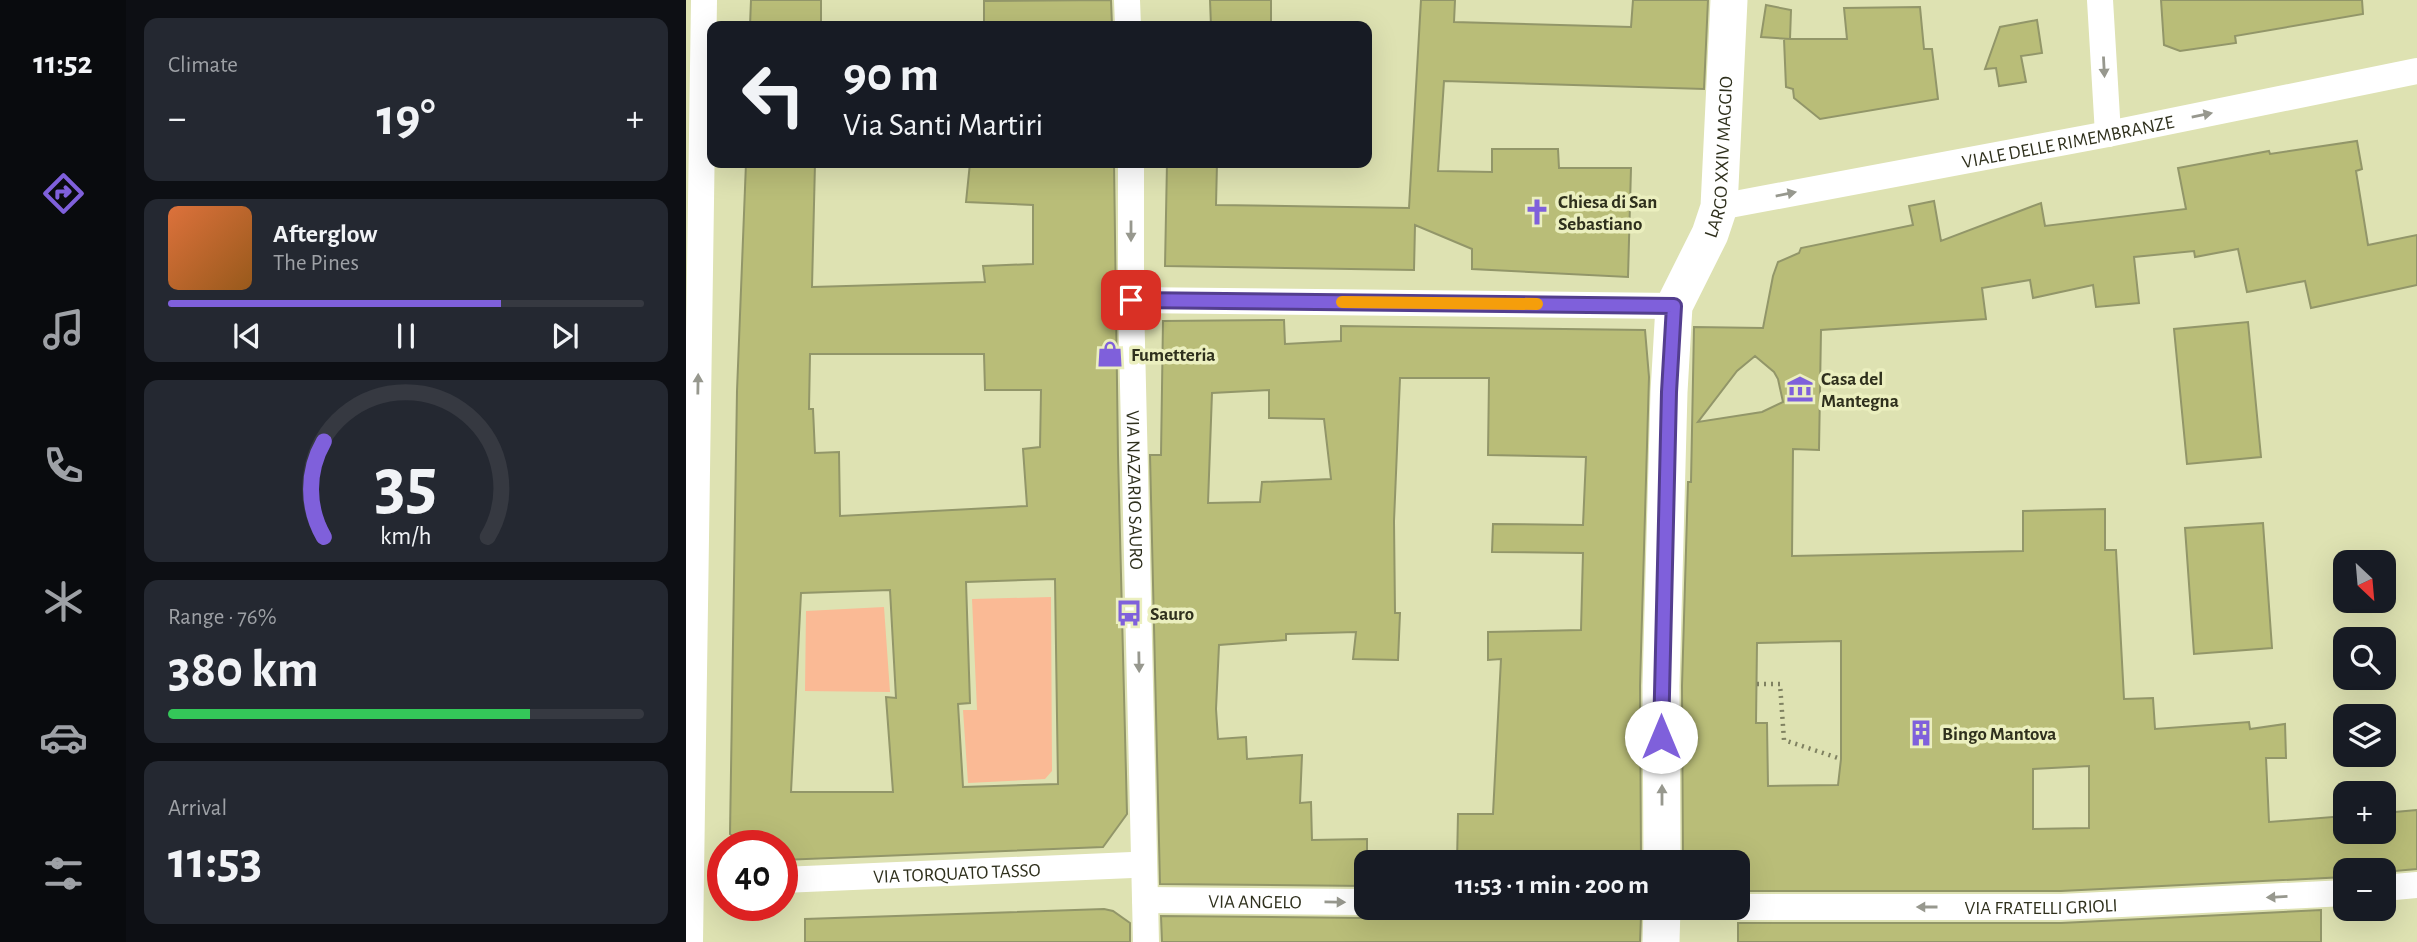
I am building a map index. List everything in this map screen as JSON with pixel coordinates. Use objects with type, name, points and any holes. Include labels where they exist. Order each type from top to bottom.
[{"type":"street","points":[[691,942],[704,0]]},
{"type":"street","points":[[1127,0],[1128,21]]},
{"type":"street","name":"LARGO XXIV MAGGIO","points":[[1674,306],[1710,234],[1718,207],[1729,0]]},
{"type":"street","points":[[2100,0],[2108,134]]},
{"type":"street","name":"VIALE DELLE RIMEMBRANZE","points":[[1718,207],[2108,134],[2417,71]]},
{"type":"street","name":"VIA NAZARIO SAURO","points":[[1131,168],[1131,300],[1146,942]]},
{"type":"street","points":[[1131,300],[1674,306],[1661,686],[1662,850]]},
{"type":"street","name":"VIA TORQUATO TASSO","points":[[798,879],[1132,866]]},
{"type":"street","points":[[2396,887],[2417,884]]},
{"type":"street","name":"VIA FRATELLI GRIOLI","points":[[1750,907],[2062,907],[2333,894]]},
{"type":"street","name":"VIA ANGELO","points":[[1145,900],[1354,902]]},
{"type":"street","points":[[1661,942],[1662,920]]},
{"type":"path","points":[[1757,684],[1780,684],[1784,740],[1842,759]]},
{"type":"shaded area","points":[[1051,597],[1052,771],[1045,779],[968,783],[963,710],[977,710],[972,599]]},
{"type":"shaded area","points":[[884,607],[890,692],[805,691],[806,611]]},
{"type":"building","points":[[751,0],[821,0],[821,21],[750,21]]},
{"type":"building","points":[[1111,0],[1112,21],[984,21],[984,1]]},
{"type":"building","points":[[1210,0],[1271,0],[1271,21],[1211,21]]},
{"type":"building","points":[[1421,0],[1455,0],[1454,22],[1631,27],[1633,0],[1708,0],[1704,89],[1444,81],[1438,171],[1492,172],[1492,149],[1558,149],[1559,168],[1631,168],[1628,277],[1472,269],[1472,249],[1415,225],[1414,270],[1165,266],[1167,168],[1217,168],[1216,205],[1409,208]]},
{"type":"building","points":[[2161,0],[2362,0],[2363,14],[2235,36],[2236,43],[2180,51],[2164,45]]},
{"type":"building","points":[[1766,5],[1791,10],[1790,39],[1761,37]]},
{"type":"building","points":[[1920,7],[1924,49],[1932,49],[1938,99],[1820,119],[1794,98],[1793,89],[1786,87],[1784,39],[1847,39],[1844,8]]},
{"type":"building","points":[[2037,20],[2042,53],[2021,56],[2026,82],[1999,86],[1996,68],[1985,69],[2000,27]]},
{"type":"building","points":[[2357,141],[2362,169],[2356,171],[2368,245],[2417,235],[2417,285],[2311,308],[2305,281],[2247,292],[2238,249],[2195,257],[2194,251],[2134,257],[2139,303],[2096,307],[2093,285],[2033,298],[2030,280],[1982,288],[1986,319],[1821,330],[1819,450],[1793,449],[1792,556],[2023,551],[2023,511],[2105,509],[2105,550],[2116,550],[2124,699],[2153,698],[2155,729],[2249,722],[2250,729],[2285,724],[2286,758],[2266,758],[2269,822],[2333,817],[2333,844],[2396,844],[2396,812],[2417,810],[2417,869],[2396,871],[2396,858],[2333,858],[2333,878],[2061,891],[1750,891],[1750,850],[1683,850],[1682,686],[1688,482],[1691,482],[1694,327],[1763,328],[1778,262],[1799,253],[1801,248],[1913,225],[1909,206],[1934,201],[1941,241],[2041,203],[2045,226],[2186,209],[2178,168],[2269,151],[2270,154]],"holes":[[[1755,356],[1774,372],[1783,402],[1762,412],[1698,422],[1737,371]],[[1841,641],[1841,759],[1838,785],[1768,786],[1767,723],[1756,723],[1757,643]],[[2089,766],[2089,828],[2033,829],[2033,769]]]},
{"type":"building","points":[[746,168],[815,168],[812,287],[985,282],[983,266],[1033,264],[1033,205],[966,202],[969,168],[1114,168],[1127,814],[1103,847],[798,859],[798,830],[730,830],[737,391]],"holes":[[[810,354],[984,354],[985,390],[1041,390],[1040,447],[1023,449],[1027,506],[840,516],[839,452],[815,453],[813,409],[809,409]],[[1055,579],[1058,784],[963,787],[958,704],[970,703],[966,582]],[[890,590],[896,698],[886,697],[893,792],[791,792],[801,593]]]},
{"type":"building","points":[[1284,320],[1285,344],[1341,341],[1341,326],[1645,330],[1649,377],[1640,686],[1641,850],[1457,850],[1458,814],[1493,814],[1501,659],[1488,660],[1488,632],[1581,630],[1583,553],[1492,552],[1493,524],[1583,525],[1586,457],[1488,455],[1489,378],[1400,378],[1394,521],[1395,613],[1400,613],[1398,660],[1353,659],[1356,632],[1286,634],[1286,640],[1219,645],[1216,709],[1218,739],[1246,737],[1247,759],[1302,755],[1300,803],[1311,802],[1312,840],[1367,839],[1367,850],[1354,850],[1354,886],[1160,884],[1150,455],[1161,455],[1163,321]],"holes":[[[1269,390],[1269,418],[1324,419],[1331,479],[1262,482],[1260,502],[1208,503],[1212,393]]]},
{"type":"building","points":[[2248,322],[2261,457],[2187,464],[2174,329]]},
{"type":"building","points":[[2263,523],[2272,648],[2194,654],[2185,528]]},
{"type":"building","points":[[1104,909],[1113,911],[1130,923],[1130,942],[805,942],[805,919]]},
{"type":"building","points":[[2321,910],[2321,942],[1738,942],[1738,923],[2061,923]]},
{"type":"building","points":[[1161,916],[1354,918],[1354,920],[1641,920],[1640,942],[1162,942]]},
{"type":"slow traffic","points":[[1342,302],[1537,304]]},
{"type":"place","name":"Chiesa di San Sebastiano","points":[[1537,212]]},
{"type":"place","name":"Fumetteria","points":[[1110,354]]},
{"type":"place","name":"Casa del Mantegna","points":[[1800,389]]},
{"type":"place","name":"Sauro","points":[[1129,613]]},
{"type":"place","name":"Bingo Mantova","points":[[1921,733]]},
{"type":"route","points":[[1131,300],[1674,306],[1669,392],[1661,737]]}]
